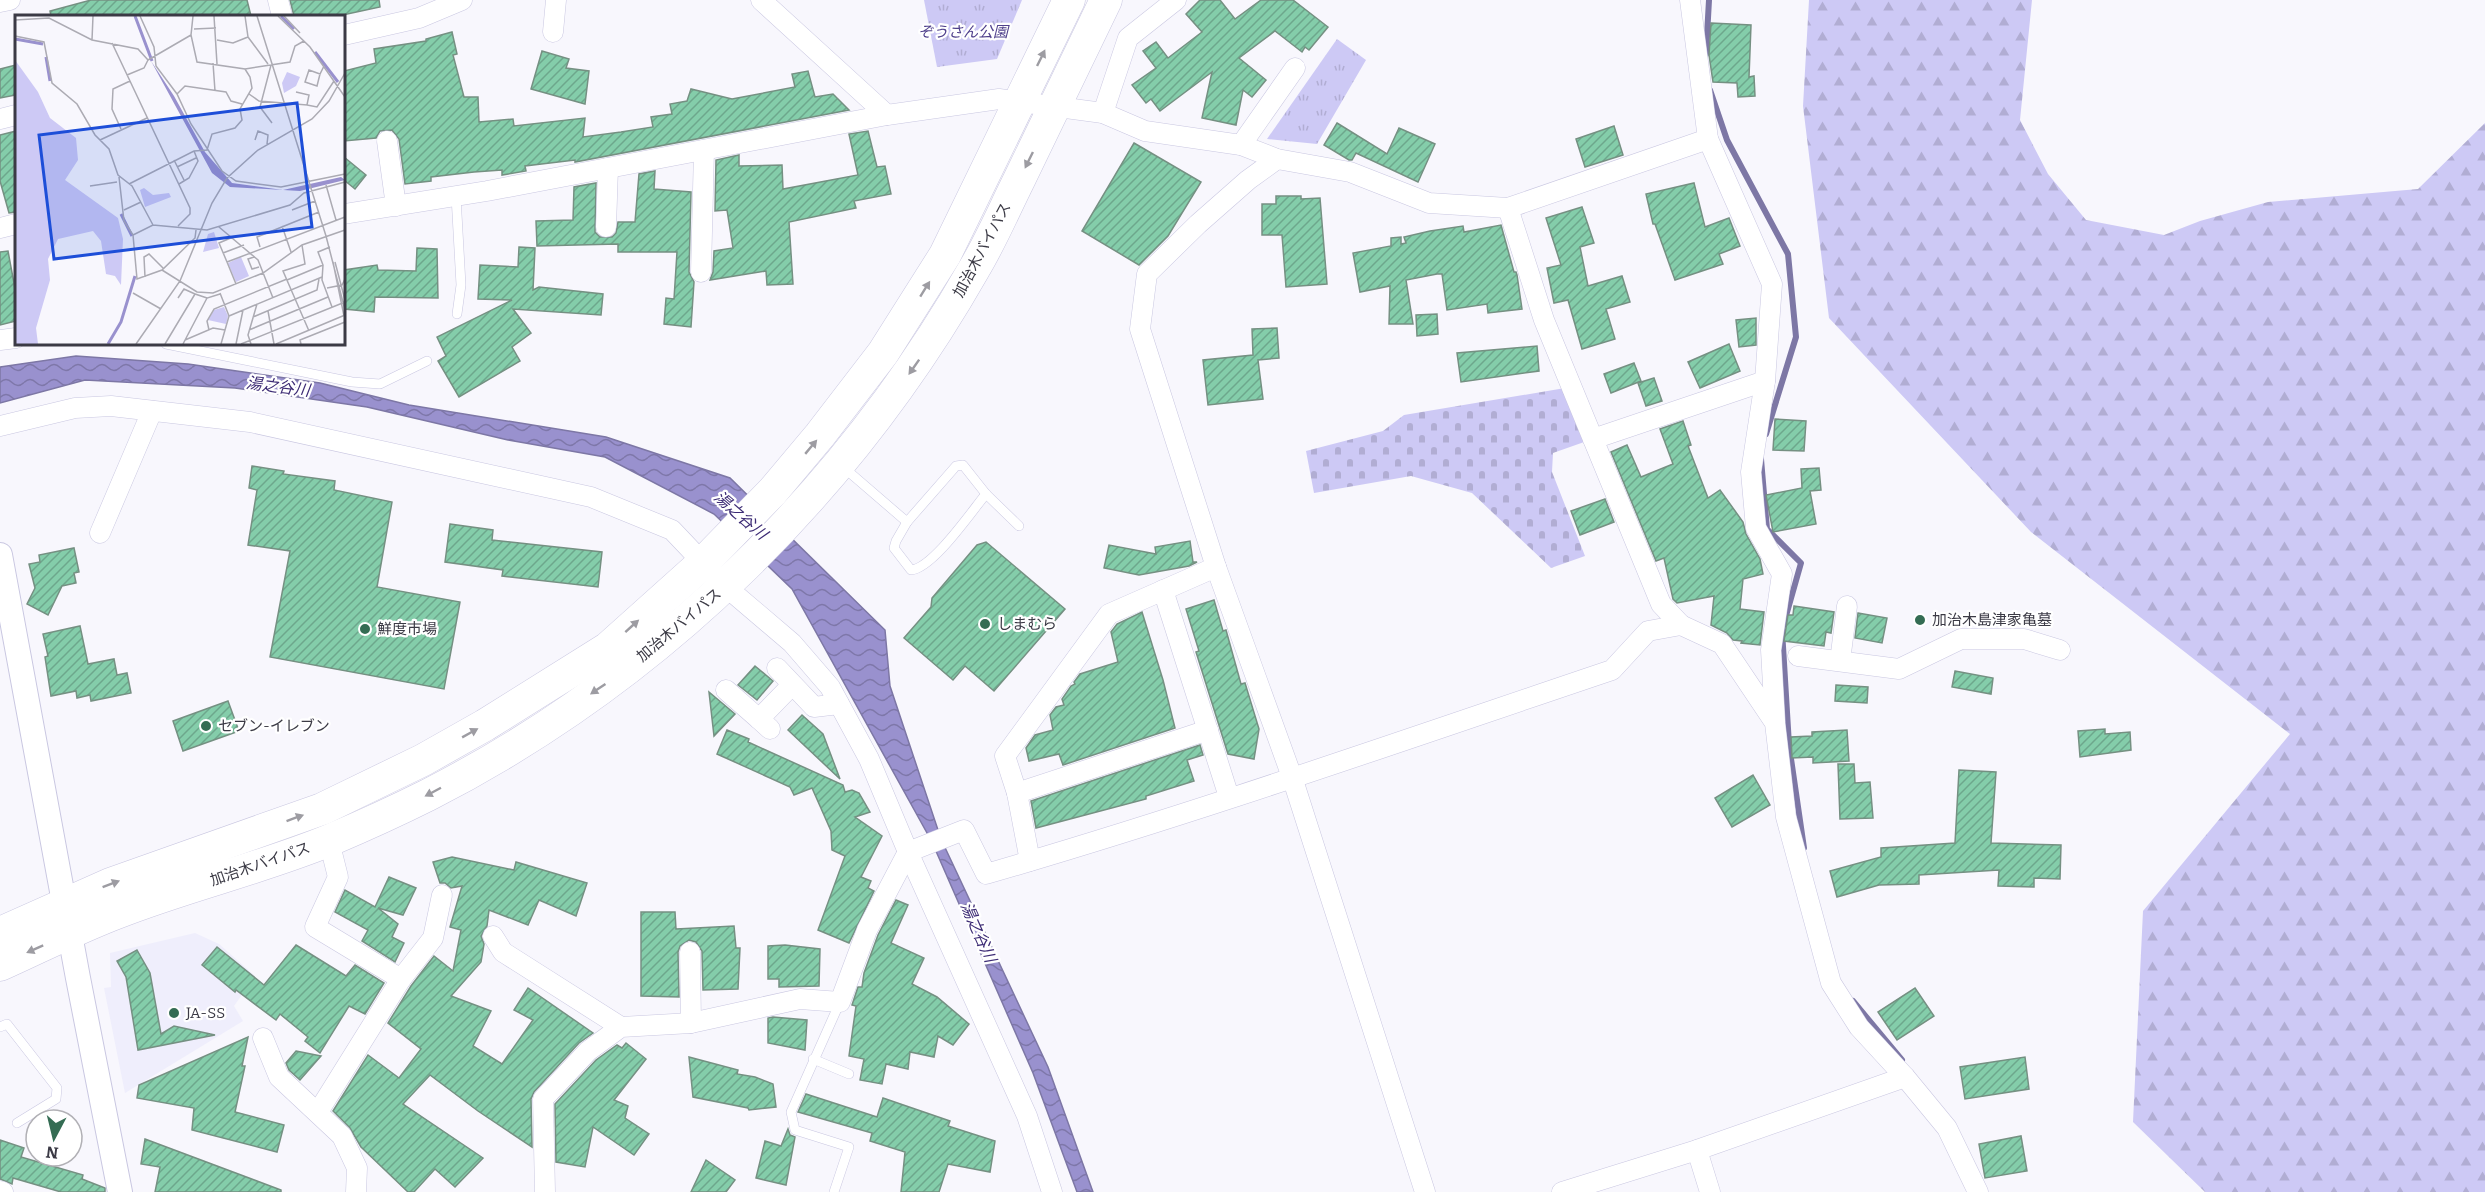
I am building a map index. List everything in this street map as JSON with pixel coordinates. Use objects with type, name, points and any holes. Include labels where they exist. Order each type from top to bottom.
[{"type":"highway","name":"加治木バイパス","points":[[0,933],[110,885],[322,808],[423,760],[485,725],[608,648],[713,552],[773,491],[820,435],[883,353],[945,255],[1069,0]]},
{"type":"highway","name":"加治木バイパス","points":[[0,965],[118,912],[329,841],[428,795],[510,749],[611,680],[666,639],[733,579],[798,513],[840,464],[926,350],[970,276],[1106,0]]},
{"type":"street","points":[[0,2],[10,0]]},
{"type":"street","points":[[278,0],[282,15]]},
{"type":"street","points":[[345,35],[419,18],[462,0]]},
{"type":"street","points":[[553,32],[556,0]]},
{"type":"street","points":[[760,0],[887,115]]},
{"type":"street","points":[[1103,113],[1128,38],[1176,0]]},
{"type":"street","points":[[1689,0],[1708,139],[1772,284],[1765,381],[1751,472],[1756,528],[1782,573],[1783,653],[1775,723],[1786,817],[1831,983],[1860,1027],[1947,1128],[1978,1192]]},
{"type":"street","points":[[1241,145],[1295,68]]},
{"type":"street","points":[[345,214],[456,196],[887,115],[999,99],[1103,113],[1145,131],[1241,145],[1277,159],[1350,172],[1429,203],[1508,208],[1708,139]]},
{"type":"street","points":[[0,119],[15,115]]},
{"type":"street","points":[[387,141],[396,206]]},
{"type":"street","points":[[701,272],[704,150]]},
{"type":"street","points":[[1277,159],[1231,195],[1147,274],[1140,329],[1216,567],[1292,777],[1425,1192]]},
{"type":"street","points":[[606,227],[608,168]]},
{"type":"street","points":[[1508,208],[1544,320],[1661,604],[1681,625],[1722,644],[1775,723]]},
{"type":"street","points":[[0,228],[15,224]]},
{"type":"street","points":[[0,340],[15,338]]},
{"type":"street","points":[[1593,439],[1765,381]]},
{"type":"street","points":[[0,426],[75,408],[111,406],[250,422],[591,497],[672,530],[713,552],[733,579],[830,687],[869,759],[908,852],[1027,1116],[1052,1192]]},
{"type":"street","points":[[100,534],[152,411]]},
{"type":"street","points":[[0,555],[120,1192]]},
{"type":"street","points":[[1030,861],[1017,793],[1005,756],[1108,614],[1216,567]]},
{"type":"street","points":[[1163,590],[1229,797]]},
{"type":"street","points":[[1840,661],[1847,606]]},
{"type":"street","points":[[545,1192],[543,1099],[588,1051],[621,1027],[692,1023],[800,999],[840,1002],[867,930],[908,852],[964,830],[986,874],[1292,777],[1612,670],[1648,631],[1681,625]]},
{"type":"street","points":[[1783,653],[1899,669],[1961,639],[2024,639],[2060,650]]},
{"type":"street","points":[[777,668],[814,707],[839,704]]},
{"type":"street","points":[[726,690],[765,724],[792,685]]},
{"type":"street","points":[[1017,793],[1208,730]]},
{"type":"street","points":[[329,841],[338,877],[315,927],[401,979]]},
{"type":"street","points":[[318,1112],[401,979],[433,938],[442,895]]},
{"type":"street","points":[[493,936],[502,952],[621,1027]]},
{"type":"street","points":[[690,952],[692,1023]]},
{"type":"street","points":[[263,1038],[279,1077],[342,1136],[357,1168],[356,1192]]},
{"type":"street","points":[[1562,1192],[1697,1150],[1905,1077]]},
{"type":"street","points":[[1697,1150],[1710,1192]]},
{"type":"lane","points":[[456,196],[461,285],[457,314]]},
{"type":"lane","points":[[171,345],[352,382],[380,384],[428,361]]},
{"type":"lane","points":[[840,464],[907,522]]},
{"type":"lane","points":[[986,494],[933,557],[919,569],[911,570],[894,548],[896,541],[907,522],[959,464],[963,465],[986,494],[1019,526]]},
{"type":"lane","points":[[834,1192],[849,1147],[795,1130],[791,1112],[840,1002]]},
{"type":"lane","points":[[2,1023],[58,1092],[56,1099],[17,1123]]},
{"type":"lane","points":[[813,1059],[849,1074]]},
{"type":"shaded area","name":"JA-SS","points":[[195,933],[219,944],[255,976],[234,1006],[243,1021],[125,1093],[104,988],[111,987],[110,953]]},
{"type":"green space","name":"ぞうさん公園","points":[[924,0],[1022,0],[997,59],[937,67]]},
{"type":"green space","points":[[1809,0],[2032,0],[2020,120],[2048,174],[2086,220],[2164,235],[2200,221],[2268,202],[2418,189],[2485,123],[2485,1192],[2205,1192],[2133,1122],[2143,911],[2290,734],[2031,532],[1829,318],[1803,106]]},
{"type":"green space","points":[[1337,39],[1366,60],[1317,144],[1267,139]]},
{"type":"green space","points":[[1565,388],[1587,441],[1553,453],[1552,472],[1585,556],[1551,568],[1472,493],[1411,476],[1314,493],[1306,451],[1383,431],[1404,415]]},
{"type":"water","name":"湯之谷川","points":[[76,356],[188,364],[320,383],[409,405],[606,437],[730,478],[885,630],[890,686],[941,839],[1048,1067],[1093,1192],[1077,1192],[1033,1073],[932,842],[792,589],[714,514],[605,457],[508,440],[367,407],[235,388],[85,380],[0,403],[0,367]]},
{"type":"building","points":[[91,0],[247,0],[251,15],[51,15],[50,11]]},
{"type":"building","points":[[290,0],[379,0],[380,7],[343,15],[294,15]]},
{"type":"building","points":[[1200,0],[1220,0],[1235,19],[1261,0],[1293,0],[1328,27],[1309,50],[1305,47],[1302,52],[1275,31],[1239,58],[1266,80],[1252,97],[1243,90],[1236,125],[1202,118],[1212,72],[1160,111],[1151,99],[1146,103],[1132,85],[1156,68],[1143,51],[1156,42],[1168,58],[1202,32],[1186,14]]},
{"type":"building","points":[[1711,23],[1751,25],[1749,77],[1754,76],[1755,96],[1738,97],[1737,83],[1713,82],[1709,55]]},
{"type":"building","points":[[452,32],[457,54],[453,55],[464,97],[478,97],[479,122],[513,119],[514,126],[585,118],[583,137],[621,132],[653,127],[651,117],[672,114],[670,104],[687,101],[691,89],[732,99],[795,87],[792,74],[808,71],[815,97],[833,94],[849,110],[575,162],[575,160],[525,166],[526,171],[502,175],[502,170],[474,172],[431,177],[431,181],[405,184],[399,139],[392,130],[380,131],[376,138],[345,141],[345,71],[376,63],[374,49],[426,41],[426,39]]},
{"type":"building","points":[[542,51],[569,59],[566,68],[589,71],[585,104],[531,89]]},
{"type":"building","points":[[15,65],[15,95],[0,98],[0,69]]},
{"type":"building","points":[[1337,123],[1387,154],[1399,128],[1435,144],[1418,182],[1356,153],[1352,160],[1349,160],[1324,145]]},
{"type":"building","points":[[1614,126],[1623,155],[1585,167],[1576,139]]},
{"type":"building","points":[[15,131],[15,212],[9,213],[0,181],[0,135]]},
{"type":"building","points":[[868,131],[877,167],[885,166],[891,194],[854,201],[856,208],[789,222],[793,284],[767,285],[766,271],[710,280],[713,272],[714,251],[733,248],[727,210],[715,211],[716,160],[739,155],[739,166],[782,165],[783,189],[858,175],[849,134]]},
{"type":"building","points":[[1134,143],[1201,182],[1168,236],[1139,265],[1082,231]]},
{"type":"building","points":[[345,158],[366,175],[355,189],[345,181]]},
{"type":"building","points":[[655,171],[654,189],[691,192],[689,272],[694,282],[691,327],[664,324],[666,298],[674,299],[677,252],[618,252],[618,244],[537,246],[536,221],[573,220],[574,187],[596,183],[595,232],[600,237],[612,237],[616,233],[618,222],[635,222],[639,174]]},
{"type":"building","points":[[1694,183],[1705,227],[1729,218],[1740,246],[1719,254],[1723,264],[1675,280],[1655,224],[1653,224],[1646,194]]},
{"type":"building","points":[[1276,196],[1301,196],[1301,199],[1320,198],[1327,284],[1286,287],[1282,235],[1262,235],[1262,204],[1276,204]]},
{"type":"building","points":[[1582,207],[1594,243],[1580,247],[1588,286],[1622,276],[1630,302],[1606,309],[1615,339],[1582,349],[1568,300],[1554,303],[1547,268],[1561,265],[1546,218]]},
{"type":"building","points":[[1501,225],[1514,272],[1517,275],[1522,309],[1488,313],[1487,304],[1447,310],[1442,274],[1437,274],[1406,280],[1413,324],[1389,324],[1390,286],[1360,292],[1353,253],[1391,246],[1391,238],[1401,237],[1401,244],[1406,243],[1404,237],[1430,231],[1463,226],[1464,232]]},
{"type":"building","points":[[519,247],[535,248],[533,290],[539,287],[603,294],[601,315],[513,309],[531,333],[512,347],[520,361],[459,397],[438,361],[446,356],[437,337],[512,300],[478,299],[480,265],[518,267]]},
{"type":"building","points":[[417,248],[437,249],[438,298],[375,297],[374,312],[345,309],[345,270],[377,265],[378,270],[416,271]]},
{"type":"building","points":[[8,251],[15,289],[15,321],[0,325],[0,252]]},
{"type":"building","points":[[1437,314],[1438,334],[1417,336],[1416,315]]},
{"type":"building","points":[[1756,318],[1756,345],[1739,347],[1736,320]]},
{"type":"building","points":[[1277,328],[1279,358],[1258,360],[1263,399],[1208,405],[1203,360],[1253,355],[1252,329]]},
{"type":"building","points":[[1729,344],[1740,371],[1700,388],[1688,362]]},
{"type":"building","points":[[1537,346],[1539,371],[1461,382],[1457,353]]},
{"type":"building","points":[[1634,363],[1641,381],[1611,393],[1604,374]]},
{"type":"building","points":[[1654,378],[1662,401],[1646,406],[1638,383]]},
{"type":"building","points":[[1775,419],[1806,421],[1804,451],[1773,450]]},
{"type":"building","points":[[1683,421],[1691,445],[1688,446],[1708,498],[1720,490],[1743,522],[1746,534],[1760,559],[1763,574],[1743,579],[1740,609],[1764,612],[1760,645],[1733,640],[1727,633],[1711,625],[1714,596],[1677,603],[1673,599],[1664,558],[1656,561],[1611,452],[1627,445],[1641,477],[1673,464],[1660,429]]},
{"type":"building","points":[[252,466],[284,471],[283,474],[335,481],[334,490],[392,502],[377,587],[460,602],[444,689],[270,657],[290,551],[248,545],[257,490],[249,488]]},
{"type":"building","points":[[1819,468],[1821,490],[1810,491],[1816,524],[1773,532],[1766,495],[1802,488],[1801,469]]},
{"type":"building","points":[[1605,499],[1614,522],[1580,535],[1571,511]]},
{"type":"building","points":[[450,524],[493,530],[492,540],[602,552],[598,587],[502,576],[503,570],[445,562]]},
{"type":"building","points":[[1190,541],[1193,562],[1197,562],[1189,566],[1139,575],[1104,568],[1109,545],[1156,554],[1155,547]]},
{"type":"building","name":"しまむら","points":[[986,542],[1065,609],[994,691],[965,666],[953,680],[904,638],[931,607],[932,598],[977,545]]},
{"type":"building","points":[[74,548],[79,572],[74,573],[76,583],[62,586],[48,615],[27,604],[35,588],[29,564],[40,562],[39,555]]},
{"type":"building","points":[[1214,600],[1223,631],[1226,630],[1241,684],[1245,683],[1259,729],[1254,759],[1228,754],[1196,652],[1199,651],[1186,609]]},
{"type":"building","points":[[1794,606],[1834,612],[1831,633],[1826,632],[1824,646],[1784,641],[1788,615],[1793,615]]},
{"type":"building","points":[[1142,612],[1175,728],[1063,765],[1059,754],[1029,761],[1026,748],[1035,735],[1053,730],[1050,715],[1056,707],[1064,705],[1062,699],[1080,674],[1118,662],[1111,632],[1117,624]]},
{"type":"building","points":[[1858,613],[1887,618],[1882,643],[1855,638]]},
{"type":"building","points":[[80,626],[88,664],[114,659],[117,675],[127,673],[131,693],[91,701],[90,695],[77,698],[76,691],[51,696],[45,657],[48,656],[43,634]]},
{"type":"building","points":[[755,666],[773,681],[757,700],[738,685]]},
{"type":"building","points":[[1955,671],[1993,678],[1991,694],[1952,687]]},
{"type":"building","points":[[1836,685],[1868,687],[1867,703],[1835,701]]},
{"type":"building","points":[[709,692],[735,714],[714,736]]},
{"type":"building","name":"セブン-イレブン","points":[[228,701],[239,731],[183,751],[173,721]]},
{"type":"building","points":[[802,715],[823,734],[840,779],[788,730]]},
{"type":"building","points":[[2105,729],[2105,734],[2130,732],[2131,750],[2080,757],[2078,731]]},
{"type":"building","points":[[727,730],[749,739],[748,742],[843,785],[845,792],[852,790],[859,793],[870,812],[855,817],[882,836],[861,877],[871,881],[868,888],[874,891],[849,943],[818,930],[845,856],[832,850],[831,831],[812,788],[794,795],[790,787],[717,754]]},
{"type":"building","points":[[1847,730],[1849,761],[1813,763],[1813,757],[1792,758],[1791,737],[1812,736],[1812,732]]},
{"type":"building","points":[[1200,745],[1203,755],[1187,760],[1194,781],[1146,796],[1146,799],[1036,828],[1031,801]]},
{"type":"building","points":[[1838,764],[1854,764],[1855,783],[1870,782],[1873,818],[1840,819]]},
{"type":"building","points":[[1959,770],[1996,772],[1991,843],[2061,845],[2060,879],[2034,878],[2034,887],[1998,886],[1999,870],[1919,875],[1919,884],[1879,885],[1837,897],[1830,871],[1881,857],[1881,848],[1955,843]]},
{"type":"building","points":[[1753,775],[1770,805],[1732,827],[1715,798]]},
{"type":"building","points":[[452,857],[514,870],[516,862],[587,883],[576,916],[539,900],[528,925],[489,910],[487,926],[481,936],[484,944],[481,962],[451,996],[491,1011],[473,1046],[502,1064],[533,1020],[514,1010],[528,988],[593,1033],[579,1043],[534,1092],[531,1099],[532,1147],[430,1075],[403,1104],[483,1158],[455,1187],[435,1169],[414,1192],[408,1192],[361,1147],[350,1128],[333,1111],[368,1055],[399,1078],[421,1049],[388,1023],[411,986],[434,956],[453,971],[461,930],[450,927],[462,886],[451,888],[445,883],[440,883],[433,862]]},
{"type":"building","points":[[389,877],[416,888],[403,915],[378,908],[398,924],[392,937],[404,943],[395,962],[362,941],[368,930],[335,912],[345,890],[375,907]]},
{"type":"building","points":[[896,900],[908,905],[891,943],[924,958],[912,984],[937,997],[969,1024],[953,1045],[938,1036],[934,1057],[910,1052],[908,1069],[886,1064],[882,1084],[860,1080],[864,1059],[849,1056],[856,1006],[852,1005],[858,987],[862,987],[864,973],[878,935]]},
{"type":"building","points":[[641,912],[675,912],[676,929],[734,926],[736,948],[740,948],[738,989],[703,990],[702,951],[696,942],[689,940],[680,946],[678,952],[679,997],[641,996]]},
{"type":"building","points":[[296,945],[346,976],[355,965],[384,983],[365,1014],[349,1006],[320,1053],[305,1041],[308,1037],[280,1014],[276,1020],[236,990],[235,992],[202,965],[217,947],[264,985]]},
{"type":"building","points":[[785,945],[820,949],[819,986],[779,987],[779,979],[768,979],[768,946]]},
{"type":"building","points":[[137,950],[150,973],[161,1034],[174,1026],[215,1035],[138,1050],[126,977],[117,961]]},
{"type":"building","points":[[1915,988],[1934,1016],[1897,1040],[1878,1012]]},
{"type":"building","points":[[768,1018],[807,1020],[805,1050],[768,1043]]},
{"type":"building","points":[[248,1037],[242,1066],[245,1066],[235,1112],[284,1125],[277,1152],[192,1130],[194,1108],[137,1098],[139,1085]]},
{"type":"building","points":[[626,1043],[646,1059],[614,1100],[628,1106],[625,1118],[649,1134],[634,1155],[593,1127],[585,1167],[556,1162],[555,1104],[596,1060],[617,1045],[622,1048]]},
{"type":"building","points":[[296,1051],[321,1056],[300,1080],[289,1070],[286,1063]]},
{"type":"building","points":[[689,1057],[738,1070],[737,1074],[755,1077],[773,1084],[776,1107],[749,1110],[693,1097]]},
{"type":"building","points":[[2025,1057],[2029,1089],[1965,1099],[1960,1067]]},
{"type":"building","points":[[806,1094],[877,1117],[883,1098],[950,1121],[948,1126],[995,1141],[990,1172],[948,1164],[939,1192],[901,1192],[905,1152],[870,1141],[872,1133],[798,1112]]},
{"type":"building","points":[[788,1129],[790,1135],[795,1137],[786,1185],[756,1178],[765,1141],[781,1146]]},
{"type":"building","points":[[2021,1136],[2027,1171],[1985,1178],[1979,1144]]},
{"type":"building","points":[[145,1139],[281,1190],[281,1192],[155,1192],[160,1167],[141,1164]]},
{"type":"building","points":[[0,1140],[24,1148],[21,1157],[24,1158],[24,1168],[59,1168],[83,1175],[82,1179],[105,1188],[105,1192],[61,1192],[13,1178],[12,1184],[0,1179]]},
{"type":"building","points":[[706,1160],[735,1180],[726,1192],[691,1192]]},
{"type":"waterway","points":[[1706,54],[1709,0]]},
{"type":"waterway","points":[[1710,90],[1727,140],[1788,254],[1796,337],[1766,434]]},
{"type":"waterway","points":[[1761,459],[1767,529],[1801,563],[1782,630],[1789,745],[1804,848]]},
{"type":"waterway","points":[[1853,1001],[1902,1060]]},
{"type":"place","name":"加治木島津家亀墓","points":[[1920,620]]},
{"type":"place","name":"しまむら","points":[[985,624]]},
{"type":"place","name":"鮮度市場","points":[[365,629]]},
{"type":"place","name":"セブン-イレブン","points":[[206,726]]},
{"type":"place","name":"JA-SS","points":[[174,1013]]}]
